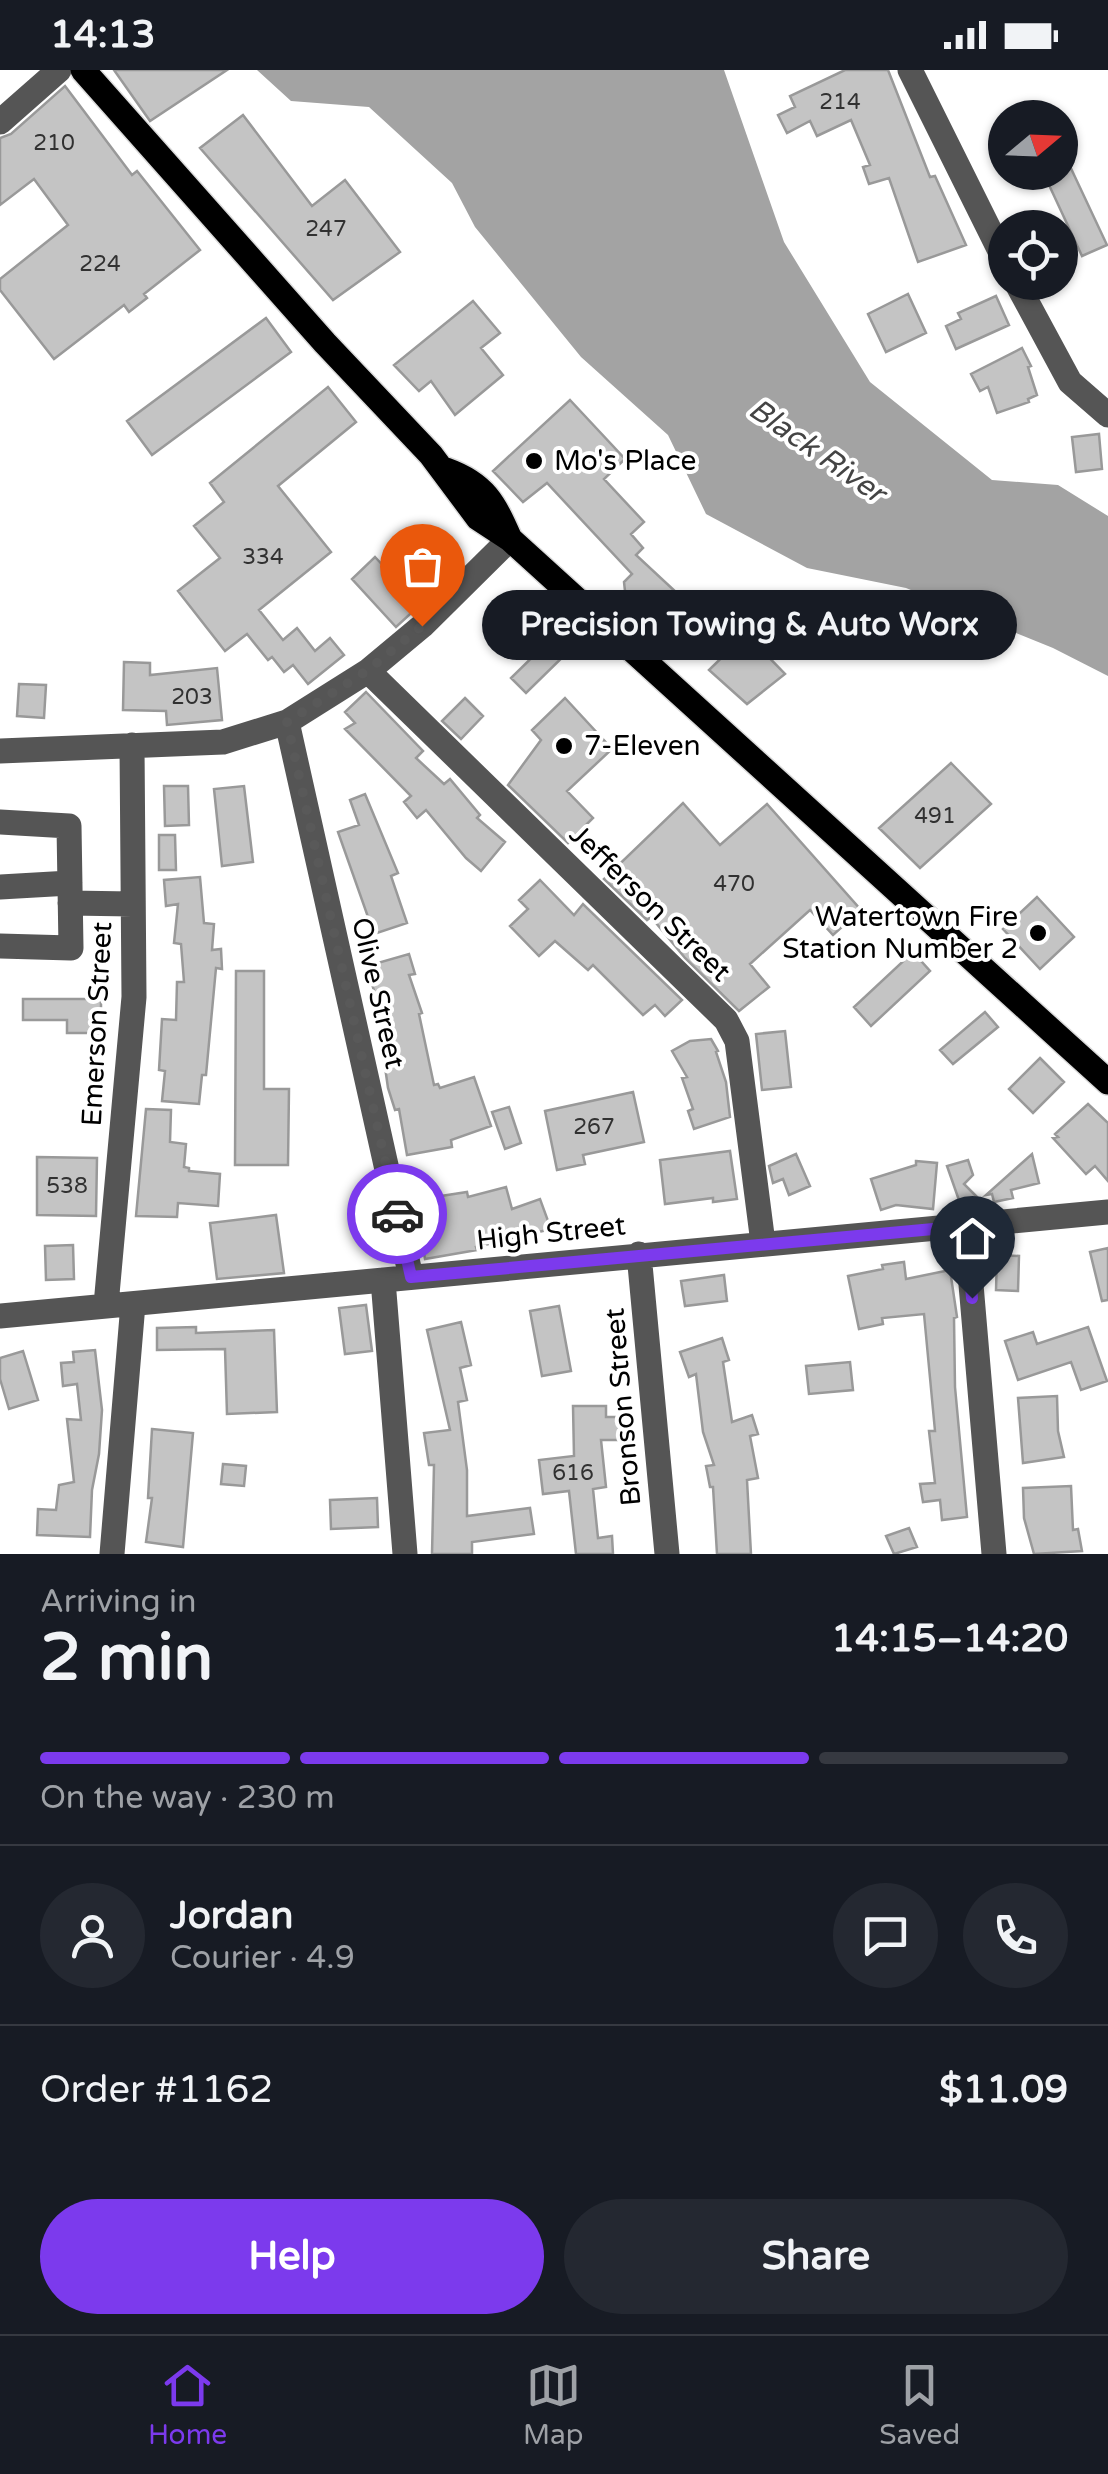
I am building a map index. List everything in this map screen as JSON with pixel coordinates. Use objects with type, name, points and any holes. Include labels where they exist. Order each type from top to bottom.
[{"type":"main road","points":[[83,70],[325,343],[442,468],[470,478],[494,502],[510,539],[1108,1082]]},
{"type":"street","points":[[0,122],[59,70]]},
{"type":"street","points":[[910,70],[988,227]]},
{"type":"street","points":[[1026,300],[1070,382],[1108,416]]},
{"type":"street","points":[[0,750],[223,742],[287,722],[368,670],[422,626],[510,539]]},
{"type":"street","name":"Jefferson Street","points":[[368,670],[726,1020],[737,1041],[762,1244]]},
{"type":"street","name":"Olive Street","points":[[287,722],[411,1277]]},
{"type":"street","name":"Emerson Street","points":[[106,1306],[134,997],[132,746]]},
{"type":"street","points":[[0,822],[69,826],[71,948],[0,946]]},
{"type":"street","points":[[0,887],[132,904]]},
{"type":"street","name":"High Street","points":[[0,1316],[1108,1212]]},
{"type":"street","points":[[966,1226],[994,1554]]},
{"type":"street","name":"Bronson Street","points":[[639,1254],[667,1554]]},
{"type":"street","points":[[383,1280],[405,1554]]},
{"type":"street","points":[[112,1554],[132,1304]]},
{"type":"water","name":"Black River","points":[[257,70],[724,70],[784,242],[870,382],[992,480],[1058,485],[1108,516],[1108,676],[1053,648],[906,588],[807,568],[706,514],[668,435],[581,357],[475,227],[452,183],[369,107],[291,101]]},
{"type":"building","points":[[114,70],[227,70],[150,121]]},
{"type":"building","points":[[845,70],[888,70],[930,177],[935,176],[966,245],[918,262],[889,178],[869,184],[863,167],[870,165],[851,120],[817,136],[810,121],[787,133],[778,115],[795,107],[790,96]]},
{"type":"building","points":[[65,86],[132,175],[137,171],[200,250],[144,294],[147,298],[129,312],[124,305],[54,359],[0,290],[0,279],[68,225],[34,179],[0,205],[0,138],[11,134]]},
{"type":"building","points":[[243,115],[312,206],[345,180],[400,252],[333,300],[200,148]]},
{"type":"building","points":[[1078,183],[1107,245],[1082,256],[1078,247],[1078,210],[1061,210],[1051,190],[1078,190]]},
{"type":"building","points":[[908,294],[926,333],[886,352],[868,314]]},
{"type":"building","points":[[988,300],[998,300],[1009,325],[956,349],[946,326],[961,319],[958,313]]},
{"type":"building","points":[[473,301],[500,333],[481,348],[503,375],[455,415],[431,381],[419,391],[394,365]]},
{"type":"building","points":[[266,318],[291,352],[152,455],[127,421]]},
{"type":"building","points":[[1022,348],[1031,366],[1028,367],[1037,395],[1029,402],[997,413],[988,387],[980,391],[971,374]]},
{"type":"building","points":[[328,387],[356,422],[278,486],[331,552],[259,610],[283,640],[297,628],[315,651],[330,638],[344,655],[308,684],[293,665],[284,672],[272,657],[268,660],[247,634],[225,651],[178,591],[220,558],[194,526],[224,502],[210,483]]},
{"type":"building","points":[[570,400],[625,459],[604,479],[644,522],[631,534],[643,548],[636,555],[678,594],[660,620],[625,591],[624,582],[632,574],[547,483],[523,502],[493,471]]},
{"type":"building","points":[[1099,434],[1102,469],[1076,472],[1072,437]]},
{"type":"building","points":[[375,557],[420,605],[396,627],[352,579]]},
{"type":"building","points":[[560,630],[575,645],[526,693],[511,678]]},
{"type":"building","points":[[746,634],[785,674],[747,704],[709,670]]},
{"type":"building","points":[[124,662],[150,663],[150,675],[217,668],[222,720],[167,725],[166,711],[123,710]]},
{"type":"building","points":[[19,684],[46,685],[44,718],[17,716]]},
{"type":"building","points":[[366,692],[423,751],[416,758],[444,784],[450,779],[480,815],[477,818],[505,842],[481,871],[426,810],[417,818],[404,802],[411,796],[345,729],[355,723],[345,712]]},
{"type":"building","points":[[465,698],[483,716],[461,739],[442,721]]},
{"type":"building","points":[[565,698],[612,749],[567,791],[593,818],[568,843],[508,785],[541,740],[532,730]]},
{"type":"building","points":[[951,763],[991,804],[920,868],[879,828]]},
{"type":"building","points":[[164,786],[188,786],[189,825],[165,826]]},
{"type":"building","points":[[244,786],[253,862],[222,866],[214,789]]},
{"type":"building","points":[[365,794],[398,873],[391,876],[407,923],[374,934],[338,832],[359,825],[350,800]]},
{"type":"building","points":[[683,803],[720,845],[767,804],[861,910],[833,935],[810,910],[750,964],[769,987],[739,1011],[685,958],[651,917],[647,920],[604,879]]},
{"type":"building","points":[[159,835],[175,835],[176,870],[159,870]]},
{"type":"building","points":[[200,877],[204,923],[214,924],[212,950],[221,949],[222,969],[216,968],[206,1075],[202,1075],[199,1104],[162,1101],[162,1019],[176,1020],[177,982],[184,982],[181,944],[174,943],[178,904],[166,906],[164,880]]},
{"type":"building","points":[[540,880],[574,915],[583,904],[682,1000],[665,1016],[655,1005],[643,1015],[593,965],[588,970],[555,941],[539,956],[510,926],[528,909],[519,900]]},
{"type":"building","name":"Watertown Fire Station Number 2","points":[[1037,897],[1074,937],[1040,969],[1003,929]]},
{"type":"building","points":[[913,952],[930,971],[871,1026],[854,1007]]},
{"type":"building","points":[[409,954],[415,974],[409,975],[422,1013],[419,1014],[434,1085],[440,1088],[474,1077],[491,1126],[451,1140],[452,1147],[407,1155],[399,1109],[395,1110],[388,1088],[382,1046],[388,1045],[367,966]]},
{"type":"building","points":[[236,971],[264,971],[264,1089],[289,1089],[288,1165],[235,1165]]},
{"type":"building","points":[[23,999],[101,999],[101,1033],[67,1033],[67,1020],[23,1020]]},
{"type":"building","points":[[985,1012],[998,1027],[953,1064],[940,1050]]},
{"type":"building","points":[[785,1031],[791,1087],[762,1090],[756,1034]]},
{"type":"building","points":[[711,1039],[726,1082],[730,1117],[694,1129],[688,1111],[693,1109],[682,1078],[687,1077],[672,1051],[690,1041]]},
{"type":"building","points":[[1040,1058],[1064,1082],[1033,1113],[1009,1089]]},
{"type":"building","points":[[633,1092],[644,1142],[583,1155],[585,1164],[557,1170],[545,1111]]},
{"type":"building","points":[[1088,1104],[1108,1123],[1108,1181],[1095,1166],[1086,1174],[1053,1138]]},
{"type":"building","points":[[509,1107],[521,1143],[505,1149],[492,1112]]},
{"type":"building","points":[[146,1109],[171,1110],[170,1142],[186,1144],[184,1167],[220,1174],[218,1206],[178,1203],[177,1217],[136,1216]]},
{"type":"building","points":[[730,1151],[737,1199],[665,1204],[660,1160]]},
{"type":"building","points":[[796,1154],[810,1186],[789,1195],[783,1179],[773,1183],[769,1166]]},
{"type":"building","points":[[1032,1154],[1039,1183],[1011,1190],[1013,1198],[994,1202],[992,1194],[986,1195]]},
{"type":"building","points":[[37,1157],[97,1158],[96,1216],[37,1215]]},
{"type":"building","points":[[968,1160],[973,1175],[964,1184],[980,1200],[961,1206],[947,1166]]},
{"type":"building","points":[[916,1161],[937,1163],[933,1209],[896,1205],[881,1210],[871,1179],[916,1165]]},
{"type":"building","points":[[506,1187],[512,1209],[540,1199],[551,1229],[476,1247],[477,1250],[425,1259],[415,1200],[467,1192],[468,1197]]},
{"type":"building","points":[[276,1215],[284,1273],[217,1279],[210,1223]]},
{"type":"building","points":[[73,1245],[74,1279],[46,1280],[45,1246]]},
{"type":"building","points":[[1108,1248],[1108,1300],[1102,1301],[1090,1252]]},
{"type":"building","points":[[997,1255],[1019,1256],[1018,1291],[996,1290]]},
{"type":"building","points":[[904,1262],[906,1279],[950,1270],[957,1317],[955,1387],[967,1517],[942,1520],[940,1500],[923,1502],[920,1484],[935,1483],[929,1431],[935,1431],[924,1314],[882,1318],[883,1324],[859,1329],[848,1276]]},
{"type":"building","points":[[724,1275],[727,1301],[685,1306],[681,1281]]},
{"type":"building","points":[[366,1305],[372,1351],[345,1354],[339,1308]]},
{"type":"building","points":[[559,1306],[571,1371],[542,1376],[530,1311]]},
{"type":"building","points":[[461,1322],[471,1365],[460,1368],[467,1400],[458,1402],[467,1470],[467,1516],[530,1508],[534,1534],[472,1542],[472,1554],[432,1554],[434,1465],[429,1465],[424,1433],[450,1430],[427,1330]]},
{"type":"building","points":[[196,1327],[196,1333],[274,1330],[277,1412],[227,1414],[225,1349],[157,1350],[157,1328]]},
{"type":"building","points":[[1088,1327],[1107,1381],[1081,1390],[1071,1362],[1018,1380],[1005,1341],[1033,1332],[1037,1344]]},
{"type":"building","points":[[722,1338],[729,1360],[723,1362],[732,1422],[752,1415],[758,1434],[750,1436],[758,1478],[747,1480],[751,1554],[717,1554],[713,1487],[706,1466],[714,1465],[703,1432],[696,1374],[689,1377],[680,1352]]},
{"type":"building","points":[[95,1350],[102,1410],[90,1537],[37,1535],[38,1509],[56,1510],[59,1485],[74,1482],[67,1419],[81,1420],[77,1384],[63,1386],[61,1363],[74,1362],[73,1352]]},
{"type":"building","points":[[23,1351],[38,1400],[9,1409],[0,1379],[0,1358]]},
{"type":"building","points":[[850,1362],[853,1390],[809,1394],[806,1366]]},
{"type":"building","points":[[1057,1396],[1064,1457],[1023,1463],[1018,1398]]},
{"type":"building","points":[[573,1406],[606,1406],[606,1417],[619,1417],[619,1440],[601,1440],[606,1487],[593,1489],[598,1538],[612,1536],[613,1554],[576,1554],[569,1491],[543,1494],[539,1460],[574,1456]]},
{"type":"building","points":[[152,1429],[193,1433],[183,1547],[146,1542],[152,1498],[148,1498]]},
{"type":"building","points":[[223,1464],[246,1466],[244,1486],[221,1484]]},
{"type":"building","points":[[1071,1486],[1073,1530],[1078,1529],[1082,1551],[1034,1554],[1024,1518],[1023,1488]]},
{"type":"building","points":[[377,1498],[378,1527],[331,1529],[330,1500]]},
{"type":"building","points":[[909,1528],[917,1547],[894,1554],[886,1536]]},
{"type":"way so far","points":[[397,1214],[287,722],[336,693],[422,626]]},
{"type":"place","name":"Mo's Place","points":[[534,461]]},
{"type":"place","name":"Precision Towing & Auto Worx","points":[[422,626]]},
{"type":"place","name":"7-Eleven","points":[[564,746]]},
{"type":"place","name":"Watertown Fire Station Number 2","points":[[1038,933]]},
{"type":"route","points":[[397,1214],[411,1277],[966,1226],[972,1298]]}]
